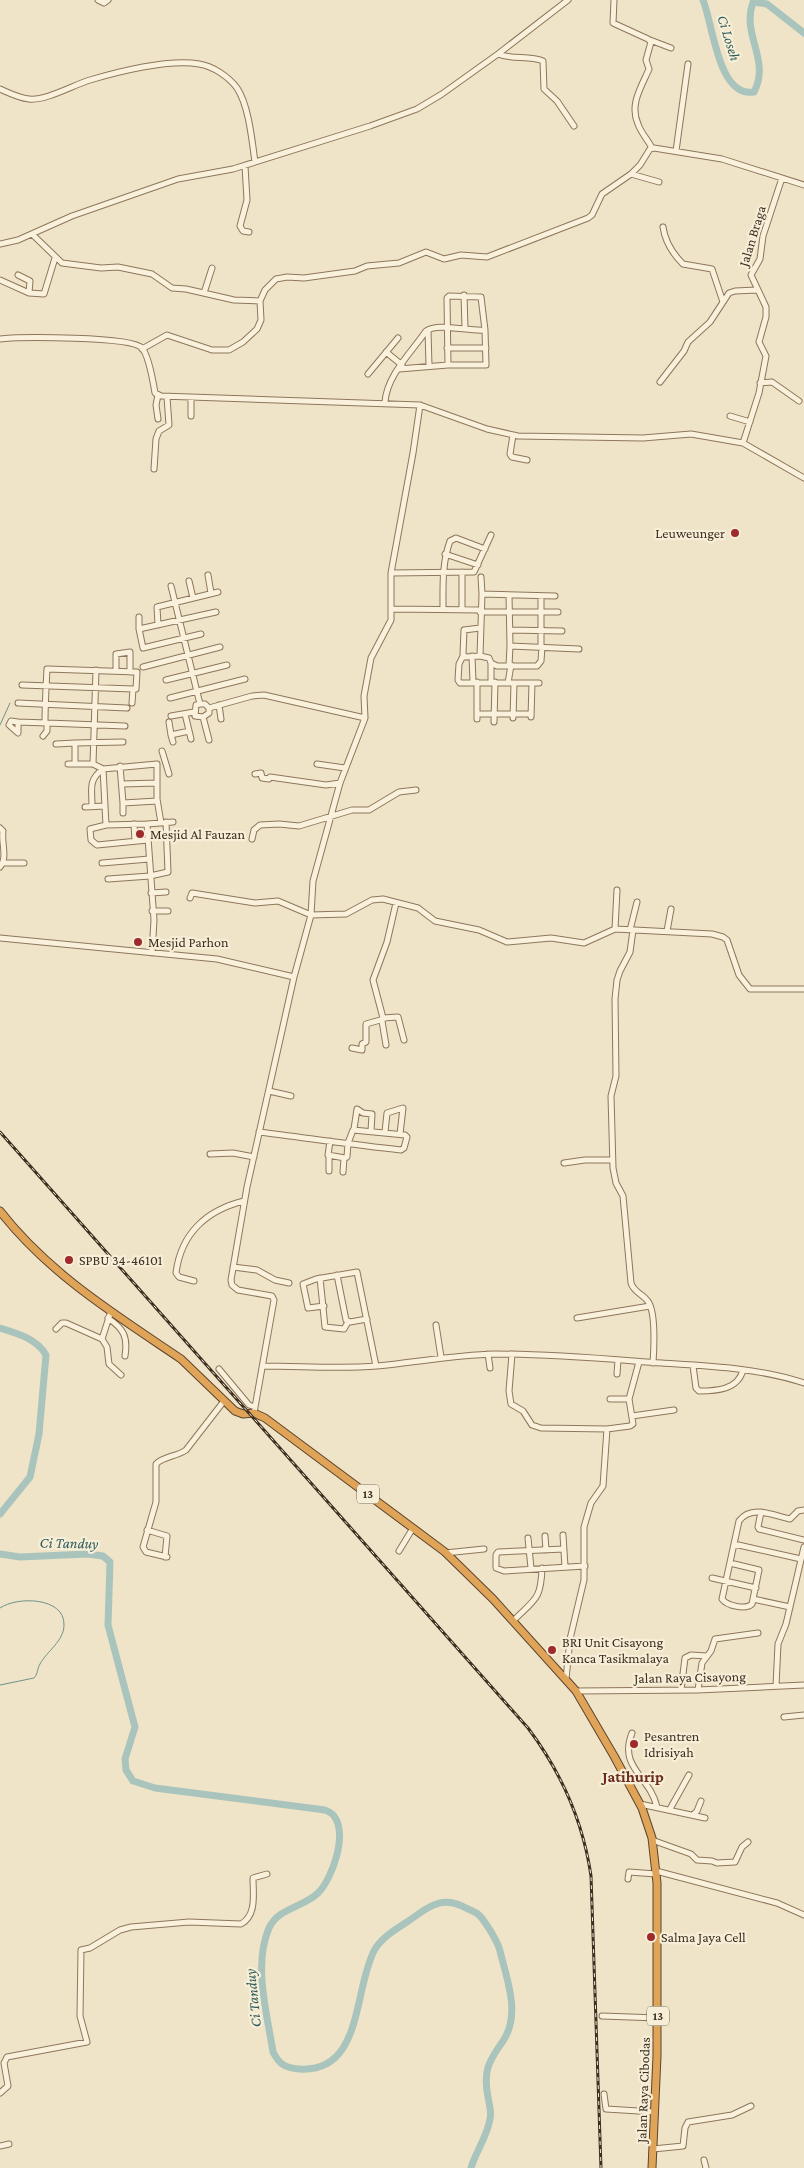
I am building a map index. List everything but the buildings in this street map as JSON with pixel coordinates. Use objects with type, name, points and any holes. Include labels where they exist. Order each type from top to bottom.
[{"type":"highway","name":"13","points":[[0,1211],[36,1252],[110,1315],[181,1359],[195,1370],[224,1402],[235,1411],[243,1414],[255,1410],[413,1528],[445,1553],[513,1621],[576,1691],[614,1756],[640,1803],[652,1840],[656,1869]]},
{"type":"highway","name":"Jalan Raya Cibodas","points":[[652,2168],[658,2018],[656,1869]]},
{"type":"street","points":[[98,0],[103,3],[108,0]]},
{"type":"street","points":[[0,244],[18,240],[80,213],[178,179],[244,166],[418,109],[498,54],[568,0]]},
{"type":"street","points":[[614,0],[613,22],[671,48]]},
{"type":"street","points":[[650,40],[646,60],[649,68],[643,78],[635,103],[636,122],[652,148]]},
{"type":"street","points":[[498,54],[506,57],[543,61],[542,81],[544,89],[557,101],[574,126]]},
{"type":"street","points":[[0,89],[31,100],[89,80],[124,72],[175,64],[199,64],[210,67],[237,88],[245,109],[255,162]]},
{"type":"street","points":[[676,151],[688,64]]},
{"type":"street","points":[[652,148],[722,159],[804,184]]},
{"type":"street","points":[[142,349],[167,335],[212,350],[229,350],[243,342],[259,327],[261,315],[260,301],[265,290],[273,281],[282,277],[304,278],[355,271],[367,266],[396,264],[426,252],[444,259],[461,255],[487,257],[588,218],[605,191],[619,184],[631,174],[652,148]]},
{"type":"street","points":[[244,166],[247,200],[240,228],[249,232]]},
{"type":"street","points":[[631,174],[659,182]]},
{"type":"street","name":"Jalan Braga","points":[[743,444],[766,356],[759,342],[766,312],[764,301],[757,290],[751,274],[760,259],[763,236],[782,178]]},
{"type":"street","points":[[663,227],[665,238],[683,264],[712,268],[722,302]]},
{"type":"street","points":[[32,234],[55,258],[65,264],[101,268],[114,267],[152,274],[170,287],[234,300],[260,301]]},
{"type":"street","points":[[0,280],[29,293],[44,294],[55,258]]},
{"type":"street","points":[[204,293],[212,268]]},
{"type":"street","points":[[18,275],[30,281],[29,293]]},
{"type":"street","points":[[660,382],[684,351],[688,342],[710,322],[722,302],[732,292],[757,290]]},
{"type":"street","points":[[464,295],[465,328]]},
{"type":"street","points":[[386,352],[400,367],[485,366],[487,363],[485,330],[482,298],[479,296],[464,295],[446,298],[448,366]]},
{"type":"street","points":[[386,402],[386,390],[400,367],[428,330],[465,328],[485,330]]},
{"type":"street","points":[[428,330],[429,366]]},
{"type":"street","points":[[368,374],[398,338]]},
{"type":"street","points":[[0,339],[105,340],[131,343],[142,349],[147,357],[155,393],[167,397],[343,404],[386,402],[420,405],[487,429],[513,435],[643,438],[691,434],[743,444],[804,478]]},
{"type":"street","points":[[420,339],[428,342]]},
{"type":"street","points":[[447,348],[486,348]]},
{"type":"street","points":[[760,383],[772,382],[799,402]]},
{"type":"street","points":[[158,395],[156,405],[158,419]]},
{"type":"street","points":[[154,469],[156,439],[159,431],[169,425],[167,397]]},
{"type":"street","points":[[191,416],[192,398]]},
{"type":"street","points":[[219,1369],[255,1410],[274,1300],[272,1296],[235,1288],[231,1280],[244,1200],[294,977],[311,915],[313,881],[340,783],[365,718],[364,696],[370,658],[391,620],[393,609],[391,573],[420,405]]},
{"type":"street","points":[[730,416],[750,422]]},
{"type":"street","points":[[513,435],[510,454],[512,457],[527,460]]},
{"type":"street","points":[[391,573],[474,572],[492,535]]},
{"type":"street","points":[[443,608],[443,572],[445,554],[450,541],[454,538],[485,549]]},
{"type":"street","points":[[445,554],[478,565]]},
{"type":"street","points":[[462,572],[462,609]]},
{"type":"street","points":[[208,575],[211,593]]},
{"type":"street","points":[[480,656],[481,577]]},
{"type":"street","points":[[189,581],[193,598]]},
{"type":"street","points":[[171,586],[200,704]]},
{"type":"street","points":[[158,625],[157,607],[218,592]]},
{"type":"street","points":[[482,594],[555,596]]},
{"type":"street","points":[[510,595],[510,665],[513,716]]},
{"type":"street","points":[[491,663],[497,666],[540,665],[541,596]]},
{"type":"street","points":[[393,609],[443,608],[480,611],[558,612]]},
{"type":"street","points":[[139,629],[216,612]]},
{"type":"street","points":[[139,617],[142,648],[201,634]]},
{"type":"street","points":[[480,628],[464,630],[463,656],[459,664],[458,680],[460,682],[539,683]]},
{"type":"street","points":[[510,630],[562,631]]},
{"type":"street","points":[[510,646],[579,649]]},
{"type":"street","points":[[143,667],[220,647]]},
{"type":"street","points":[[116,671],[116,654],[130,652],[130,672]]},
{"type":"street","points":[[463,656],[480,656],[488,658],[491,663],[494,722]]},
{"type":"street","points":[[472,656],[477,717],[495,714],[531,716],[532,683]]},
{"type":"street","points":[[166,680],[227,665]]},
{"type":"street","points":[[43,736],[47,731],[45,705],[46,669],[137,672],[136,689],[133,689],[132,703]]},
{"type":"street","points":[[93,764],[96,670]]},
{"type":"street","points":[[170,698],[244,679]]},
{"type":"street","points":[[22,686],[133,689]]},
{"type":"street","points":[[209,708],[252,696],[264,695],[365,718]]},
{"type":"street","points":[[18,703],[127,708]]},
{"type":"street","points":[[205,704],[209,708],[210,713],[203,717],[195,716],[194,712],[196,705],[205,704]]},
{"type":"street","points":[[219,705],[221,719]]},
{"type":"street","points":[[173,742],[170,719],[194,712]]},
{"type":"street","points":[[185,714],[191,739]]},
{"type":"street","points":[[203,717],[209,740]]},
{"type":"street","points":[[18,722],[125,726]]},
{"type":"street","points":[[172,735],[189,730]]},
{"type":"street","points":[[56,744],[123,742]]},
{"type":"street","points":[[75,743],[75,764]]},
{"type":"street","points":[[162,751],[169,774]]},
{"type":"street","points":[[68,764],[93,764],[103,768],[166,763]]},
{"type":"street","points":[[108,879],[150,876],[169,872],[163,823],[157,801],[157,764]]},
{"type":"street","points":[[317,764],[345,768]]},
{"type":"street","points":[[120,766],[123,813]]},
{"type":"street","points":[[103,768],[106,826]]},
{"type":"street","points":[[92,806],[92,781],[103,768]]},
{"type":"street","points":[[255,774],[261,774],[262,778],[269,779],[271,777],[326,785],[340,783]]},
{"type":"street","points":[[122,784],[157,782]]},
{"type":"street","points":[[252,840],[254,830],[260,825],[280,824],[298,827],[352,810],[370,810],[399,792],[416,790]]},
{"type":"street","points":[[123,803],[157,801]]},
{"type":"street","points":[[85,807],[106,806]]},
{"type":"street","points":[[148,840],[95,844],[91,840],[90,828],[173,822]]},
{"type":"street","points":[[134,824],[135,841]]},
{"type":"street","points":[[147,824],[152,911],[152,953]]},
{"type":"street","points":[[0,828],[3,831],[1,841],[2,865],[24,863]]},
{"type":"street","points":[[102,864],[149,859]]},
{"type":"street","points":[[616,930],[617,890]]},
{"type":"street","points":[[151,893],[166,892]]},
{"type":"street","points":[[190,896],[216,896],[255,903],[278,900],[311,915],[350,913],[366,903],[377,899],[418,908],[435,921],[480,930],[507,942],[551,938],[584,943],[616,930],[703,933],[724,937],[730,947],[739,976],[750,989],[804,989]]},
{"type":"street","points":[[637,902],[630,952],[617,980],[615,999],[616,1076],[610,1096],[612,1160],[615,1179],[623,1196],[631,1283],[633,1288],[644,1296],[650,1306],[653,1363]]},
{"type":"street","points":[[386,1045],[383,1020],[373,980],[386,942],[396,903]]},
{"type":"street","points":[[668,931],[670,909]]},
{"type":"street","points":[[152,911],[168,911]]},
{"type":"street","points":[[0,938],[217,959],[294,977]]},
{"type":"street","points":[[352,1048],[362,1050],[362,1044],[366,1042],[366,1024],[398,1017],[404,1040]]},
{"type":"street","points":[[269,1092],[291,1096]]},
{"type":"street","points":[[385,1132],[387,1114],[403,1108],[400,1134]]},
{"type":"street","points":[[343,1172],[344,1158],[347,1157],[348,1143],[354,1129],[358,1109],[363,1113],[372,1114],[371,1131]]},
{"type":"street","points":[[259,1132],[401,1150],[404,1148],[407,1137],[400,1134],[354,1129]]},
{"type":"street","points":[[329,1170],[330,1141]]},
{"type":"street","points":[[210,1154],[232,1153],[254,1157]]},
{"type":"street","points":[[329,1156],[344,1158]]},
{"type":"street","points":[[564,1163],[585,1160],[612,1160]]},
{"type":"street","points":[[194,1281],[179,1277],[176,1273],[182,1248],[190,1234],[219,1208],[244,1200]]},
{"type":"street","points":[[233,1267],[256,1270],[275,1280],[289,1283]]},
{"type":"street","points":[[324,1306],[308,1308],[303,1284],[320,1278],[358,1273],[376,1366]]},
{"type":"street","points":[[337,1275],[348,1322]]},
{"type":"street","points":[[320,1278],[326,1328],[344,1329],[348,1322]]},
{"type":"street","points":[[577,1318],[650,1306]]},
{"type":"street","points":[[102,1339],[110,1315]]},
{"type":"street","points":[[110,1315],[125,1334],[125,1356]]},
{"type":"street","points":[[348,1322],[367,1320]]},
{"type":"street","points":[[56,1329],[66,1323],[102,1339],[107,1346],[109,1364],[121,1375]]},
{"type":"street","points":[[436,1325],[441,1358]]},
{"type":"street","points":[[488,1354],[490,1368]]},
{"type":"street","points":[[264,1366],[330,1368],[376,1366],[441,1358],[512,1354],[743,1370],[780,1376],[804,1383]]},
{"type":"street","points":[[512,1354],[510,1398],[512,1406],[523,1411],[532,1424],[542,1428],[607,1429],[632,1426],[629,1399],[639,1362]]},
{"type":"street","points":[[617,1374],[618,1360]]},
{"type":"street","points":[[694,1366],[696,1388],[699,1390],[719,1390],[728,1387],[737,1382],[743,1370]]},
{"type":"street","points":[[610,1398],[629,1399]]},
{"type":"street","points":[[147,1530],[167,1536],[166,1557],[144,1550],[147,1530],[156,1502],[156,1464],[160,1460],[180,1454],[186,1450],[224,1402]]},
{"type":"street","points":[[632,1416],[674,1410]]},
{"type":"street","points":[[566,1679],[570,1639],[585,1566],[584,1527],[592,1503],[603,1486],[607,1429]]},
{"type":"street","points":[[730,1563],[759,1570],[750,1607],[724,1602],[722,1594],[739,1520],[745,1515],[761,1512],[790,1519],[798,1511],[804,1510]]},
{"type":"street","points":[[761,1512],[759,1529],[804,1540]]},
{"type":"street","points":[[399,1551],[413,1528]]},
{"type":"street","points":[[563,1535],[565,1566]]},
{"type":"street","points":[[545,1536],[546,1550]]},
{"type":"street","points":[[528,1538],[531,1568]]},
{"type":"street","points":[[734,1544],[801,1560]]},
{"type":"street","points":[[776,1686],[778,1644],[786,1624],[804,1546]]},
{"type":"street","points":[[445,1553],[484,1549]]},
{"type":"street","points":[[564,1549],[497,1552],[496,1568],[504,1571],[585,1566]]},
{"type":"street","points":[[513,1621],[539,1595],[542,1586],[542,1568]]},
{"type":"street","points":[[712,1578],[756,1588]]},
{"type":"street","points":[[753,1599],[790,1607]]},
{"type":"street","points":[[698,1690],[700,1668],[716,1638],[758,1633]]},
{"type":"street","points":[[681,1690],[685,1658],[691,1654],[707,1656]]},
{"type":"street","name":"Jalan Raya Cisayong","points":[[576,1691],[698,1690],[804,1686]]},
{"type":"street","points":[[784,1717],[804,1715]]},
{"type":"street","points":[[632,1733],[628,1745],[629,1759],[652,1791],[657,1808]]},
{"type":"street","points":[[670,1809],[689,1775]]},
{"type":"street","points":[[693,1816],[698,1812],[701,1801]]},
{"type":"street","points":[[640,1803],[705,1818]]},
{"type":"street","points":[[652,1840],[692,1854],[697,1860],[718,1863],[736,1862],[742,1847],[748,1842]]},
{"type":"street","points":[[628,1879],[629,1872],[656,1869],[777,1903],[804,1915]]},
{"type":"street","points":[[0,2093],[8,2086],[4,2063],[8,2057],[87,2042],[80,2016],[80,1950],[90,1948],[120,1930],[131,1927],[189,1922],[241,1924],[248,1920],[252,1912],[254,1876],[267,1874]]},
{"type":"street","points":[[602,2016],[658,2018]]},
{"type":"street","points":[[604,2094],[606,2109],[655,2112]]},
{"type":"street","points":[[653,2149],[683,2146],[685,2128],[688,2122],[732,2115],[751,2106]]},
{"type":"street","points":[[0,2146],[9,2144]]},
{"type":"street","points":[[704,2160],[706,2168]]},
{"type":"waterway","name":"Ci Loseh","points":[[703,0],[725,72],[732,84],[742,91],[754,92],[758,80],[758,58],[750,25],[753,2],[767,4],[804,33]]},
{"type":"waterway","points":[[0,725],[10,703]]},
{"type":"waterway","name":"Ci Tanduy","points":[[0,1328],[32,1341],[46,1355],[39,1434],[30,1477],[0,1514]]},
{"type":"waterway","name":"Ci Tanduy","points":[[0,1554],[20,1557],[87,1554],[103,1556],[110,1562],[108,1625],[135,1727],[125,1759],[126,1770],[133,1781],[155,1788],[325,1810],[334,1816],[338,1824],[339,1845],[328,1878],[318,1893],[312,1898],[278,1916],[269,1928],[264,1942],[262,1973],[265,2005],[273,2052],[283,2065],[299,2069],[320,2067],[335,2058],[345,2044],[353,2027],[367,1968],[374,1951],[382,1940],[394,1931],[428,1908],[444,1902],[462,1906],[475,1912],[482,1918],[499,1947],[509,1985],[512,2008],[508,2031],[488,2067],[486,2081],[491,2116],[489,2126],[471,2168]]},
{"type":"waterway","points":[[0,1608],[17,1602],[39,1601],[57,1609],[62,1616],[64,1625],[61,1636],[43,1659],[34,1678],[0,1685]]},
{"type":"railway","points":[[0,1132],[528,1728],[551,1762],[576,1817],[591,1876],[601,2168]]},
{"type":"place","name":"Leuweunger","points":[[735,533]]},
{"type":"place","name":"Mesjid Al Fauzan","points":[[140,834]]},
{"type":"place","name":"Mesjid Parhon","points":[[138,942]]},
{"type":"place","name":"SPBU 34-46101","points":[[69,1260]]},
{"type":"place","name":"BRI Unit Cisayong Kanca Tasikmalaya","points":[[552,1650]]},
{"type":"place","name":"Pesantren Idrisiyah","points":[[634,1744]]},
{"type":"place","name":"Salma Jaya Cell","points":[[651,1937]]},
{"type":"district","name":"Jatihurip","points":[[633,1776]]}]
